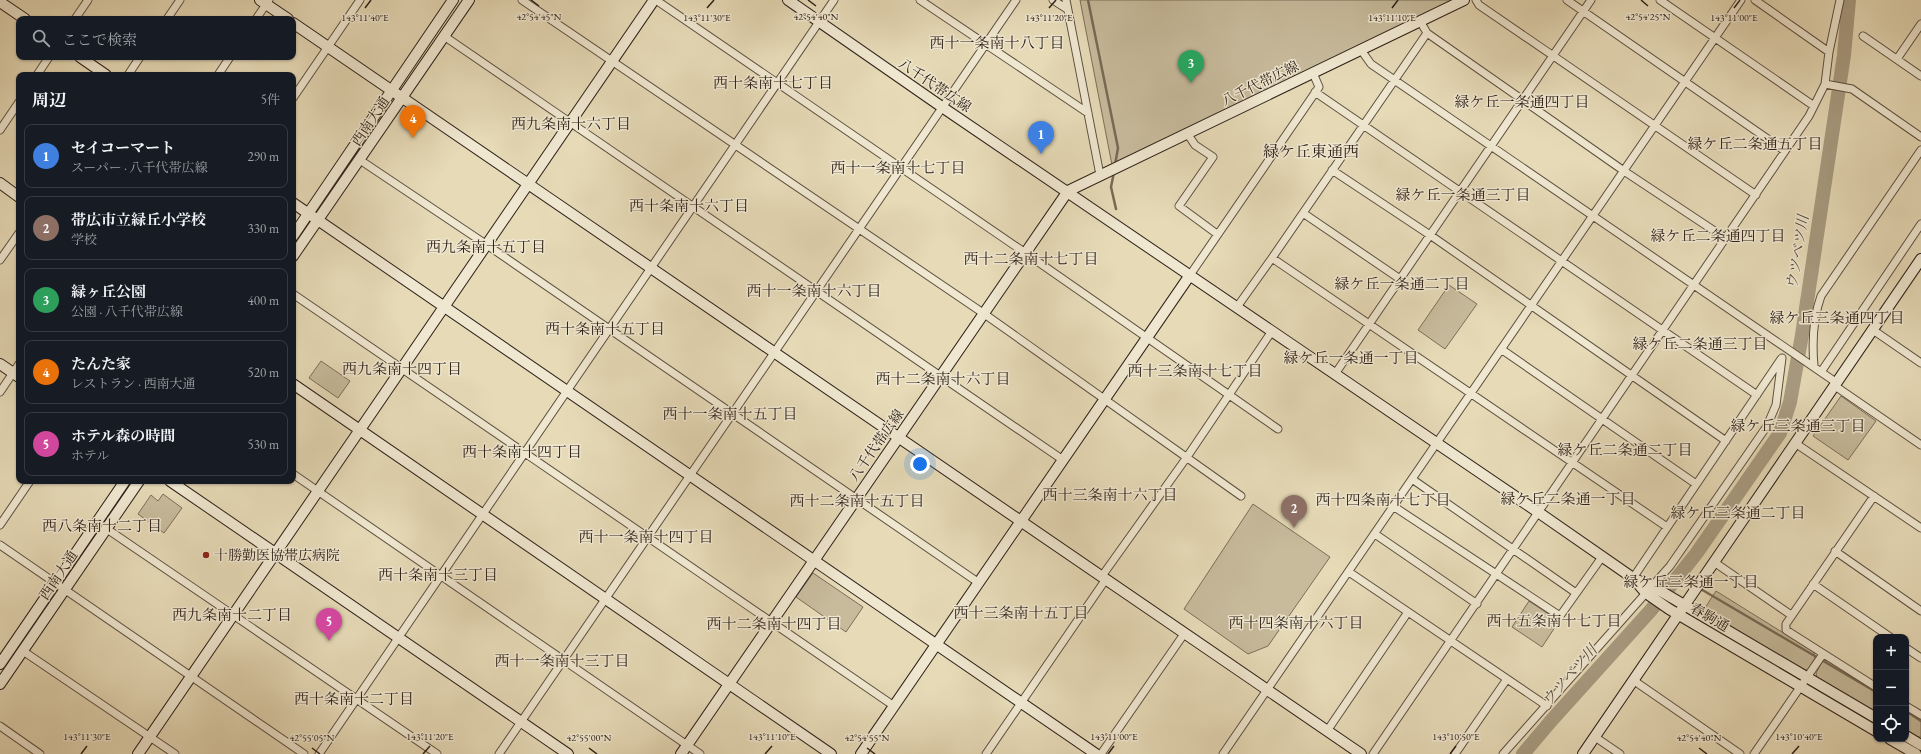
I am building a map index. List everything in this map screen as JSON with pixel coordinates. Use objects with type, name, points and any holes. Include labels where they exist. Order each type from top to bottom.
[{"type":"street","points":[[77,16],[88,0]]},
{"type":"street","points":[[169,16],[180,0]]},
{"type":"street","points":[[296,94],[360,0]]},
{"type":"street","name":"西南大通","points":[[296,232],[453,0]]},
{"type":"street","name":"西南大通","points":[[296,252],[469,0]]},
{"type":"street","points":[[522,0],[983,313],[1187,456],[1241,496]]},
{"type":"street","points":[[138,754],[274,553],[655,0],[1024,252],[1278,429]]},
{"type":"street","name":"八千代帯広線","points":[[788,0],[942,107],[1068,191]]},
{"type":"street","points":[[319,754],[834,0]]},
{"type":"street","points":[[920,0],[1088,113]]},
{"type":"street","points":[[500,754],[1016,0]]},
{"type":"street","points":[[1053,0],[1068,9]]},
{"type":"street","points":[[1066,0],[1100,176]]},
{"type":"street","name":"八千代帯広線","points":[[681,754],[813,560],[942,376],[1024,252],[1068,191],[1464,0]]},
{"type":"street","points":[[1476,0],[1478,5],[1756,195]]},
{"type":"street","points":[[1567,0],[1785,151]]},
{"type":"street","points":[[1334,374],[1590,0]]},
{"type":"street","points":[[1660,0],[1814,106]]},
{"type":"street","points":[[1223,754],[1740,0]]},
{"type":"street","points":[[1755,0],[1829,52]]},
{"type":"street","points":[[1373,754],[1497,575],[1538,512],[1725,238],[1756,195],[1814,106],[1827,85],[1829,52],[1840,0]]},
{"type":"street","points":[[258,16],[265,1],[284,16]]},
{"type":"street","points":[[0,2],[21,16]]},
{"type":"street","points":[[1420,21],[1426,33],[1624,171],[1725,238]]},
{"type":"street","points":[[1897,59],[1921,24]]},
{"type":"street","points":[[296,25],[1360,754]]},
{"type":"street","points":[[1236,307],[1272,258],[1426,33]]},
{"type":"street","points":[[444,36],[570,124],[1064,460]]},
{"type":"street","points":[[1863,36],[1921,76]]},
{"type":"street","points":[[1361,50],[1371,64],[1814,366],[1836,385],[1921,445]]},
{"type":"street","points":[[39,72],[47,60]]},
{"type":"street","points":[[84,60],[102,72]]},
{"type":"street","points":[[130,72],[138,60]]},
{"type":"street","points":[[220,72],[228,60]]},
{"type":"street","points":[[861,754],[1319,87],[1313,73]]},
{"type":"street","points":[[1827,85],[1848,89],[1921,137]]},
{"type":"street","points":[[1315,92],[1757,395]]},
{"type":"street","points":[[0,130],[16,106]]},
{"type":"street","points":[[1187,133],[1195,144],[1213,157],[1179,206],[1217,234]]},
{"type":"street","points":[[1814,366],[1812,344],[1818,306],[1822,296],[1921,150]]},
{"type":"street","points":[[360,160],[487,245],[979,583]]},
{"type":"street","points":[[1332,170],[1430,235],[1531,306],[1632,374],[1726,441]]},
{"type":"street","points":[[0,183],[16,195]]},
{"type":"street","name":"春駒通","points":[[1068,191],[1538,512],[1632,578],[1800,686],[1873,729]]},
{"type":"street","points":[[296,205],[1096,754]]},
{"type":"street","points":[[1303,213],[1400,279]]},
{"type":"street","points":[[1821,372],[1921,224]]},
{"type":"street","points":[[0,260],[16,237]]},
{"type":"street","points":[[1272,258],[1368,325],[1666,527]]},
{"type":"street","points":[[1583,754],[1633,680],[1677,608],[1714,562],[1921,259]]},
{"type":"street","points":[[296,296],[894,706]]},
{"type":"street","points":[[1873,330],[1921,363]]},
{"type":"street","points":[[986,754],[1272,331]]},
{"type":"street","points":[[1501,349],[1696,484]]},
{"type":"street","points":[[1632,578],[1782,358],[1789,350]]},
{"type":"street","points":[[1503,754],[1652,591],[1670,566],[1767,426],[1776,405],[1782,358]]},
{"type":"street","points":[[0,364],[16,375],[0,392]]},
{"type":"street","points":[[296,386],[832,754]]},
{"type":"street","points":[[1795,443],[1921,528]]},
{"type":"street","points":[[296,476],[442,575],[563,661],[700,754]]},
{"type":"street","points":[[1412,479],[1576,593]]},
{"type":"street","points":[[0,525],[28,484]]},
{"type":"street","name":"西南大通","points":[[0,664],[123,484]]},
{"type":"street","name":"西南大通","points":[[0,684],[137,484]]},
{"type":"street","points":[[174,484],[568,754]]},
{"type":"street","points":[[1873,685],[1786,630],[1786,624],[1874,496]]},
{"type":"street","points":[[1393,506],[1560,616],[1602,557]]},
{"type":"street","points":[[107,529],[437,754]]},
{"type":"street","points":[[1375,534],[1476,604]]},
{"type":"street","points":[[0,545],[304,754]]},
{"type":"street","points":[[1835,551],[1921,611]]},
{"type":"street","points":[[1714,562],[1791,615]]},
{"type":"street","points":[[1349,572],[1548,706]]},
{"type":"street","points":[[1813,584],[1886,634]]},
{"type":"street","name":"春駒通","points":[[1677,608],[1873,716]]},
{"type":"street","points":[[1327,731],[1408,612]]},
{"type":"street","points":[[1101,754],[1184,634]]},
{"type":"street","points":[[1909,650],[1921,658]]},
{"type":"street","points":[[22,651],[174,754]]},
{"type":"street","points":[[1754,754],[1823,654]]},
{"type":"street","points":[[1455,754],[1507,679]]},
{"type":"street","points":[[1633,680],[1740,754]]},
{"type":"street","points":[[1909,708],[1921,715]]},
{"type":"street","points":[[0,726],[40,754]]},
{"type":"street","points":[[1595,737],[1620,754]]},
{"type":"street","points":[[1909,738],[1921,745]]},
{"type":"street","points":[[1895,742],[1917,754],[1921,749]]},
{"type":"shaded area","points":[[1080,0],[1457,0],[1112,165]]},
{"type":"shaded area","points":[[1449,285],[1477,304],[1445,349],[1418,330]]},
{"type":"shaded area","points":[[321,361],[350,381],[338,398],[309,378]]},
{"type":"shaded area","points":[[1841,396],[1876,421],[1848,460],[1813,436]]},
{"type":"shaded area","points":[[163,494],[182,508],[164,533],[138,514],[151,495],[158,501]]},
{"type":"shaded area","points":[[1253,504],[1330,557],[1268,646],[1248,654],[1184,609]]},
{"type":"shaded area","points":[[813,573],[863,607],[846,632],[796,597]]},
{"type":"shaded area","points":[[1716,591],[1814,652],[1815,658],[1808,670],[1801,670],[1703,611]]},
{"type":"shaded area","points":[[1529,601],[1559,621],[1542,647],[1512,627]]},
{"type":"shaded area","points":[[1826,660],[1873,689],[1873,711],[1817,678],[1816,673],[1822,662]]},
{"type":"shaded area","points":[[1909,712],[1921,719],[1921,737],[1918,737],[1909,732]]},
{"type":"waterway","points":[[1088,0],[1118,148],[1115,165]]},
{"type":"waterway","name":"ウツベツ川","points":[[1523,754],[1651,610],[1676,579],[1696,554],[1780,433],[1790,402],[1802,335],[1844,55],[1849,0]]},
{"type":"waterway","points":[[1114,172],[1111,187],[1116,209]]},
{"type":"waterway","points":[[1676,579],[1694,585]]},
{"type":"waterway","points":[[1699,588],[1873,690]]},
{"type":"waterway","points":[[1909,713],[1921,721]]},
{"type":"place","name":"緑ヶ丘公園","points":[[1191,83]]},
{"type":"place","name":"たんた家","points":[[413,138]]},
{"type":"place","name":"セイコーマート","points":[[1041,154]]},
{"type":"place","name":"帯広市立緑丘小学校","points":[[1294,528]]},
{"type":"place","name":"十勝勤医協帯広病院","points":[[206,555]]},
{"type":"place","name":"ホテル森の時間","points":[[329,641]]},
{"type":"district","name":"西十一条南十八丁目","points":[[997,42]]},
{"type":"district","name":"西十条南十七丁目","points":[[773,82]]},
{"type":"district","name":"緑ケ丘一条通四丁目","points":[[1522,101]]},
{"type":"district","name":"西九条南十六丁目","points":[[571,123]]},
{"type":"district","name":"緑ケ丘二条通五丁目","points":[[1755,143]]},
{"type":"district","name":"緑ケ丘東通西","points":[[1311,151]]},
{"type":"district","name":"西十一条南十七丁目","points":[[898,167]]},
{"type":"district","name":"緑ケ丘一条通三丁目","points":[[1463,194]]},
{"type":"district","name":"西十条南十六丁目","points":[[689,205]]},
{"type":"district","name":"緑ケ丘二条通四丁目","points":[[1718,235]]},
{"type":"district","name":"西九条南十五丁目","points":[[486,246]]},
{"type":"district","name":"西十二条南十七丁目","points":[[1031,258]]},
{"type":"district","name":"緑ケ丘一条通二丁目","points":[[1402,283]]},
{"type":"district","name":"西十一条南十六丁目","points":[[814,290]]},
{"type":"district","name":"緑ケ丘三条通四丁目","points":[[1837,317]]},
{"type":"district","name":"西十条南十五丁目","points":[[605,328]]},
{"type":"district","name":"緑ケ丘二条通三丁目","points":[[1700,343]]},
{"type":"district","name":"緑ケ丘一条通一丁目","points":[[1351,357]]},
{"type":"district","name":"西九条南十四丁目","points":[[402,368]]},
{"type":"district","name":"西十三条南十七丁目","points":[[1195,370]]},
{"type":"district","name":"西十二条南十六丁目","points":[[943,378]]},
{"type":"district","name":"西十一条南十五丁目","points":[[730,413]]},
{"type":"district","name":"緑ケ丘三条通三丁目","points":[[1798,425]]},
{"type":"district","name":"緑ケ丘二条通二丁目","points":[[1625,449]]},
{"type":"district","name":"西十条南十四丁目","points":[[522,451]]},
{"type":"district","name":"西十三条南十六丁目","points":[[1110,494]]},
{"type":"district","name":"緑ケ丘二条通一丁目","points":[[1568,498]]},
{"type":"district","name":"西十四条南十七丁目","points":[[1383,499]]},
{"type":"district","name":"西十二条南十五丁目","points":[[857,500]]},
{"type":"district","name":"緑ケ丘三条通二丁目","points":[[1738,512]]},
{"type":"district","name":"西八条南十二丁目","points":[[102,525]]},
{"type":"district","name":"西十一条南十四丁目","points":[[646,536]]},
{"type":"district","name":"西十条南十三丁目","points":[[438,574]]},
{"type":"district","name":"緑ケ丘三条通一丁目","points":[[1691,581]]},
{"type":"district","name":"西十三条南十五丁目","points":[[1021,612]]},
{"type":"district","name":"西九条南十二丁目","points":[[232,614]]},
{"type":"district","name":"西十五条南十七丁目","points":[[1554,620]]},
{"type":"district","name":"西十四条南十六丁目","points":[[1296,622]]},
{"type":"district","name":"西十二条南十四丁目","points":[[774,623]]},
{"type":"district","name":"西十一条南十三丁目","points":[[562,660]]},
{"type":"district","name":"西十条南十二丁目","points":[[354,698]]}]
